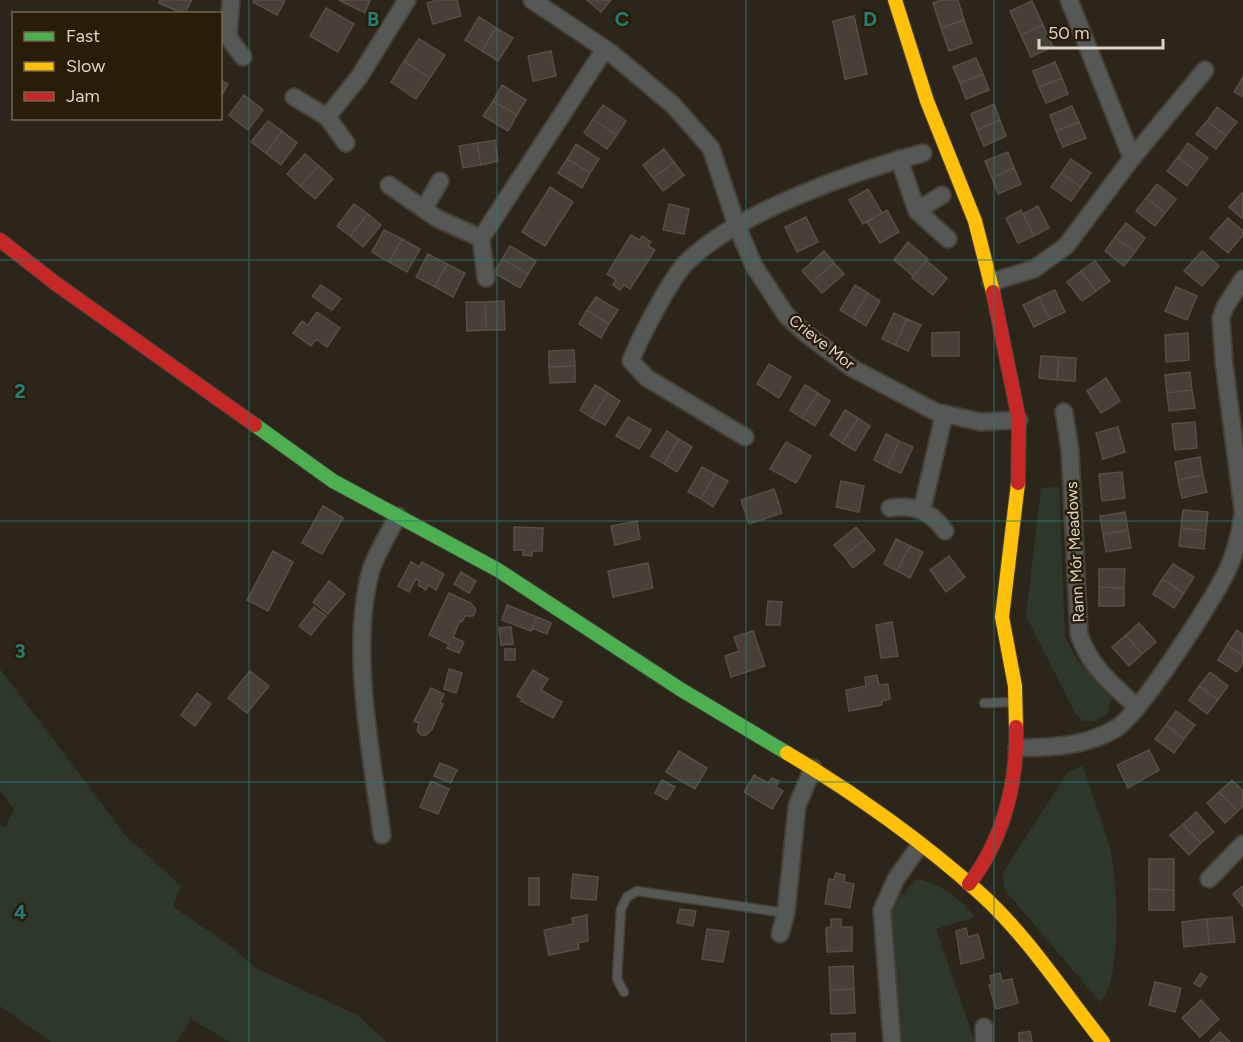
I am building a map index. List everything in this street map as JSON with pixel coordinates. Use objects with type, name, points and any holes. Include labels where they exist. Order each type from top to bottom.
[{"type":"street","points":[[231,0],[228,37],[243,57]]},
{"type":"street","points":[[327,117],[359,77],[407,0]]},
{"type":"street","points":[[895,0],[927,101],[975,221],[991,282],[1018,420],[1020,470],[1002,617],[1016,702],[1017,748],[1010,796],[996,840],[984,865],[969,884]]},
{"type":"street","points":[[1069,0],[1132,158]]},
{"type":"street","name":"Crieve Mor","points":[[537,1],[605,49],[673,105],[711,148],[737,226],[754,266],[786,315],[805,333],[852,368],[944,415],[981,422],[1018,420]]},
{"type":"street","points":[[486,278],[481,238],[605,49]]},
{"type":"street","points":[[991,282],[1034,269],[1066,246],[1132,158],[1205,70]]},
{"type":"street","points":[[294,97],[327,117],[346,143]]},
{"type":"street","points":[[745,437],[647,378],[631,361],[637,344],[686,262],[737,226],[868,168],[923,153]]},
{"type":"street","points":[[899,159],[917,211],[948,239]]},
{"type":"street","points":[[424,209],[440,181]]},
{"type":"street","points":[[389,185],[438,219],[481,238]]},
{"type":"street","points":[[917,211],[942,195]]},
{"type":"street","points":[[0,240],[55,283],[333,481],[498,570],[572,616],[680,689],[813,768],[920,845],[969,884],[1020,936],[1103,1042]]},
{"type":"street","points":[[1017,748],[1074,745],[1118,728],[1177,651],[1226,573],[1240,540],[1243,512],[1224,363],[1221,318],[1225,307],[1243,279]]},
{"type":"street","name":"Rann Mór Meadows","points":[[1064,412],[1070,450],[1079,634],[1083,648],[1101,674],[1137,706]]},
{"type":"street","points":[[922,510],[944,415]]},
{"type":"street","points":[[890,507],[900,506],[922,510],[936,519],[945,531]]},
{"type":"street","points":[[382,835],[366,709],[362,622],[372,569],[398,516]]},
{"type":"street","points":[[780,934],[786,913],[797,806],[813,768]]},
{"type":"street","points":[[1209,879],[1243,844]]},
{"type":"street","points":[[892,1042],[882,910],[896,879],[920,845]]},
{"type":"lane","points":[[984,704],[1016,702]]},
{"type":"lane","points":[[624,992],[617,979],[621,909],[627,897],[637,891],[786,913]]},
{"type":"green space","points":[[1059,486],[1065,637],[1078,661],[1112,694],[1108,713],[1096,721],[1082,721],[1075,713],[1026,616],[1041,488]]},
{"type":"green space","points":[[0,669],[125,835],[181,886],[173,907],[231,946],[254,967],[359,1016],[386,1042],[230,1042],[191,1019],[176,1042],[51,1042],[0,1006],[0,824],[5,828],[14,809],[0,790]]},
{"type":"green space","points":[[1083,766],[1109,845],[1115,880],[1115,951],[1107,990],[1100,1002],[1004,889],[1003,872],[1069,771]]},
{"type":"green space","points":[[917,879],[934,884],[949,893],[964,904],[975,917],[936,929],[975,1042],[899,1042],[896,968],[890,939],[892,912],[900,893],[903,894]]},
{"type":"building","points":[[160,0],[192,0],[185,12],[179,12],[159,3]]},
{"type":"building","points":[[254,0],[285,1],[277,15],[253,2]]},
{"type":"building","points":[[339,0],[370,0],[365,13]]},
{"type":"building","points":[[437,0],[457,0],[461,16],[433,24],[427,3]]},
{"type":"building","points":[[587,0],[611,0],[601,12]]},
{"type":"building","points":[[941,0],[958,0],[964,20],[941,28],[933,3]]},
{"type":"building","points":[[1032,1],[1043,25],[1021,35],[1010,11]]},
{"type":"building","points":[[326,8],[354,24],[338,52],[310,36]]},
{"type":"building","points":[[854,16],[867,74],[845,79],[833,21]]},
{"type":"building","points":[[479,17],[496,28],[482,51],[465,40]]},
{"type":"building","points":[[964,20],[972,43],[949,51],[941,28]]},
{"type":"building","points":[[1043,25],[1053,47],[1031,57],[1021,35]]},
{"type":"building","points":[[496,28],[513,38],[498,61],[482,51]]},
{"type":"building","points":[[419,39],[445,55],[430,78],[404,61]]},
{"type":"building","points":[[551,51],[556,76],[533,81],[528,56]]},
{"type":"building","points":[[976,58],[983,74],[960,83],[953,67]]},
{"type":"building","points":[[404,61],[430,78],[416,99],[391,82]]},
{"type":"building","points":[[1055,62],[1062,78],[1039,87],[1033,71]]},
{"type":"building","points":[[983,74],[989,90],[966,99],[960,83]]},
{"type":"building","points":[[1243,77],[1243,97],[1234,92]]},
{"type":"building","points":[[1062,78],[1068,94],[1046,103],[1039,87]]},
{"type":"building","points":[[222,81],[228,84],[222,95]]},
{"type":"building","points":[[502,85],[526,100],[517,115],[493,101]]},
{"type":"building","points":[[244,95],[263,110],[248,130],[229,115]]},
{"type":"building","points":[[493,101],[517,115],[508,131],[483,116]]},
{"type":"building","points":[[994,104],[1000,120],[977,130],[971,114]]},
{"type":"building","points":[[603,105],[626,121],[617,135],[593,119]]},
{"type":"building","points":[[1072,106],[1079,122],[1056,131],[1050,115]]},
{"type":"building","points":[[1217,107],[1237,122],[1226,136],[1207,121]]},
{"type":"building","points":[[593,119],[617,135],[607,149],[584,133]]},
{"type":"building","points":[[1000,120],[1006,136],[984,146],[977,130]]},
{"type":"building","points":[[268,121],[282,131],[266,153],[251,142]]},
{"type":"building","points":[[1207,121],[1226,136],[1216,149],[1196,134]]},
{"type":"building","points":[[1079,122],[1086,138],[1063,147],[1056,131]]},
{"type":"building","points":[[282,131],[297,143],[281,165],[266,153]]},
{"type":"building","points":[[495,140],[498,161],[481,165],[477,143]]},
{"type":"building","points":[[477,143],[481,165],[463,168],[459,146]]},
{"type":"building","points":[[1188,143],[1208,158],[1197,172],[1178,157]]},
{"type":"building","points":[[576,144],[599,159],[590,173],[567,159]]},
{"type":"building","points":[[664,149],[674,162],[653,178],[643,165]]},
{"type":"building","points":[[1008,152],[1014,168],[992,178],[985,161]]},
{"type":"building","points":[[305,154],[319,166],[300,186],[287,174]]},
{"type":"building","points":[[1178,157],[1197,172],[1187,186],[1167,171]]},
{"type":"building","points":[[567,159],[590,173],[582,188],[558,173]]},
{"type":"building","points":[[1071,159],[1091,173],[1081,187],[1061,173]]},
{"type":"building","points":[[674,162],[684,175],[663,191],[653,178]]},
{"type":"building","points":[[319,166],[333,179],[315,199],[300,186]]},
{"type":"building","points":[[1014,168],[1021,184],[998,194],[992,178]]},
{"type":"building","points":[[1061,173],[1081,187],[1071,201],[1051,187]]},
{"type":"building","points":[[1157,184],[1176,199],[1165,213],[1146,198]]},
{"type":"building","points":[[550,187],[573,202],[545,246],[522,232]]},
{"type":"building","points":[[868,189],[882,213],[863,224],[849,200]]},
{"type":"building","points":[[1242,193],[1243,195],[1243,219],[1229,207]]},
{"type":"building","points":[[1146,198],[1165,213],[1155,226],[1136,211]]},
{"type":"building","points":[[354,204],[368,214],[350,236],[337,226]]},
{"type":"building","points":[[669,204],[689,209],[684,234],[663,230]]},
{"type":"building","points":[[1038,206],[1049,228],[1034,236],[1023,214]]},
{"type":"building","points":[[887,210],[899,232],[880,243],[867,222]]},
{"type":"building","points":[[1021,210],[1034,236],[1018,243],[1006,218]]},
{"type":"building","points":[[368,214],[381,225],[363,247],[350,236]]},
{"type":"building","points":[[806,217],[818,242],[797,252],[785,227]]},
{"type":"building","points":[[1228,218],[1243,231],[1243,235],[1228,253],[1210,238]]},
{"type":"building","points":[[1126,223],[1145,238],[1135,252],[1115,237]]},
{"type":"building","points":[[384,230],[402,239],[389,262],[372,252]]},
{"type":"building","points":[[631,235],[639,240],[642,236],[651,242],[648,246],[655,250],[630,289],[624,285],[620,290],[613,285],[616,280],[607,274]]},
{"type":"building","points":[[1115,237],[1135,252],[1124,266],[1105,251]]},
{"type":"building","points":[[402,239],[420,249],[407,272],[389,262]]},
{"type":"building","points":[[908,242],[928,259],[913,276],[894,260]]},
{"type":"building","points":[[510,246],[536,261],[528,274],[502,259]]},
{"type":"building","points":[[824,251],[834,263],[812,282],[802,271]]},
{"type":"building","points":[[1202,251],[1219,266],[1202,286],[1184,271]]},
{"type":"building","points":[[428,254],[447,264],[435,287],[416,277]]},
{"type":"building","points":[[502,259],[528,274],[520,288],[494,273]]},
{"type":"building","points":[[926,260],[947,278],[933,295],[912,278]]},
{"type":"building","points":[[1095,261],[1110,281],[1096,291],[1081,271]]},
{"type":"building","points":[[834,263],[844,274],[822,293],[812,282]]},
{"type":"building","points":[[447,264],[465,273],[453,297],[435,287]]},
{"type":"building","points":[[1081,271],[1096,291],[1082,301],[1067,282]]},
{"type":"building","points":[[321,285],[341,299],[332,310],[312,296]]},
{"type":"building","points":[[855,285],[868,293],[853,318],[840,310]]},
{"type":"building","points":[[1176,287],[1197,296],[1187,320],[1165,311]]},
{"type":"building","points":[[1055,290],[1065,312],[1050,319],[1039,297]]},
{"type":"building","points":[[868,293],[880,301],[866,326],[853,318]]},
{"type":"building","points":[[596,297],[618,310],[609,324],[587,310]]},
{"type":"building","points":[[1039,297],[1050,319],[1034,327],[1023,305]]},
{"type":"building","points":[[504,301],[505,330],[486,330],[485,302]]},
{"type":"building","points":[[466,302],[485,302],[486,330],[467,331]]},
{"type":"building","points":[[587,310],[609,324],[601,338],[579,324]]},
{"type":"building","points":[[317,312],[340,328],[327,347],[316,339],[311,346],[293,333],[302,321],[308,325]]},
{"type":"building","points":[[894,313],[907,319],[895,345],[882,339]]},
{"type":"building","points":[[907,319],[921,325],[908,351],[895,345]]},
{"type":"building","points":[[959,332],[959,356],[932,356],[932,333]]},
{"type":"building","points":[[1188,333],[1189,360],[1166,362],[1165,335]]},
{"type":"building","points":[[574,350],[575,366],[549,367],[549,351]]},
{"type":"building","points":[[1041,356],[1059,357],[1057,380],[1039,378]]},
{"type":"building","points":[[1059,357],[1076,358],[1075,381],[1057,380]]},
{"type":"building","points":[[769,364],[791,377],[779,398],[757,384]]},
{"type":"building","points":[[575,366],[575,382],[550,383],[549,367]]},
{"type":"building","points":[[1190,372],[1192,390],[1167,393],[1165,375]]},
{"type":"building","points":[[1106,378],[1120,401],[1101,413],[1087,391]]},
{"type":"building","points":[[595,385],[608,393],[592,418],[580,410]]},
{"type":"building","points":[[805,385],[818,393],[802,418],[790,410]]},
{"type":"building","points":[[1192,390],[1195,408],[1169,411],[1167,393]]},
{"type":"building","points":[[608,393],[620,401],[605,425],[592,418]]},
{"type":"building","points":[[818,393],[830,401],[815,426],[802,418]]},
{"type":"building","points":[[845,410],[858,418],[842,443],[830,435]]},
{"type":"building","points":[[628,417],[651,430],[639,449],[616,436]]},
{"type":"building","points":[[858,418],[870,426],[855,451],[842,443]]},
{"type":"building","points":[[1195,422],[1197,448],[1175,450],[1172,424]]},
{"type":"building","points":[[1118,427],[1125,452],[1103,459],[1096,433]]},
{"type":"building","points":[[667,431],[679,439],[664,464],[651,456]]},
{"type":"building","points":[[886,434],[899,441],[887,467],[874,460]]},
{"type":"building","points":[[679,439],[692,447],[677,472],[664,464]]},
{"type":"building","points":[[899,441],[913,447],[901,473],[887,467]]},
{"type":"building","points":[[786,442],[811,456],[796,483],[770,469]]},
{"type":"building","points":[[1200,457],[1203,475],[1178,480],[1175,462]]},
{"type":"building","points":[[702,467],[715,474],[701,499],[688,492]]},
{"type":"building","points":[[1122,472],[1125,498],[1102,501],[1099,474]]},
{"type":"building","points":[[715,474],[728,481],[713,507],[701,499]]},
{"type":"building","points":[[1203,475],[1207,492],[1182,498],[1178,480]]},
{"type":"building","points":[[841,481],[864,486],[859,512],[836,507]]},
{"type":"building","points":[[774,489],[782,513],[749,524],[741,500]]},
{"type":"building","points":[[323,506],[343,518],[322,554],[302,543]]},
{"type":"building","points":[[1183,510],[1208,512],[1206,531],[1181,528]]},
{"type":"building","points":[[1125,512],[1128,530],[1103,534],[1100,516]]},
{"type":"building","points":[[637,521],[640,539],[615,545],[611,526]]},
{"type":"building","points":[[514,527],[543,528],[542,551],[532,551],[532,556],[523,555],[523,550],[514,550]]},
{"type":"building","points":[[856,527],[866,539],[844,556],[834,545]]},
{"type":"building","points":[[1181,528],[1206,531],[1204,549],[1179,546]]},
{"type":"building","points":[[1128,530],[1131,548],[1106,552],[1103,534]]},
{"type":"building","points":[[866,539],[875,550],[853,568],[844,556]]},
{"type":"building","points":[[896,539],[910,546],[897,571],[884,564]]},
{"type":"building","points":[[910,546],[923,552],[910,578],[897,571]]},
{"type":"building","points":[[273,551],[293,562],[268,611],[247,600]]},
{"type":"building","points":[[949,556],[965,577],[946,592],[930,570]]},
{"type":"building","points":[[411,562],[419,567],[422,562],[444,574],[436,590],[428,585],[426,590],[418,585],[420,581],[416,579],[409,592],[398,586]]},
{"type":"building","points":[[648,563],[653,588],[613,597],[608,571]]},
{"type":"building","points":[[1173,564],[1194,577],[1184,593],[1162,579]]},
{"type":"building","points":[[1099,569],[1125,569],[1124,588],[1099,587]]},
{"type":"building","points":[[461,572],[476,581],[469,593],[454,584]]},
{"type":"building","points":[[1162,579],[1184,593],[1174,608],[1153,594]]},
{"type":"building","points":[[329,581],[345,594],[328,614],[313,602]]},
{"type":"building","points":[[1099,587],[1124,588],[1124,606],[1099,606]]},
{"type":"building","points":[[449,593],[471,603],[476,610],[473,616],[465,616],[462,622],[460,621],[453,637],[464,642],[459,653],[447,648],[449,644],[429,635]]},
{"type":"building","points":[[768,601],[782,602],[780,625],[766,625]]},
{"type":"building","points":[[507,605],[537,617],[531,631],[502,620]]},
{"type":"building","points":[[314,607],[326,616],[311,635],[299,626]]},
{"type":"building","points":[[537,617],[551,623],[547,634],[532,628]]},
{"type":"building","points":[[892,622],[898,656],[881,658],[876,625]]},
{"type":"building","points":[[1139,623],[1156,642],[1142,654],[1126,635]]},
{"type":"building","points":[[511,627],[513,644],[501,645],[499,628]]},
{"type":"building","points":[[1237,630],[1243,635],[1243,655],[1227,645]]},
{"type":"building","points":[[753,631],[765,666],[731,677],[725,656],[739,651],[734,637]]},
{"type":"building","points":[[1126,635],[1142,654],[1129,666],[1112,647]]},
{"type":"building","points":[[1227,645],[1243,655],[1243,663],[1237,672],[1218,660]]},
{"type":"building","points":[[505,649],[515,649],[515,660],[505,660]]},
{"type":"building","points":[[449,669],[462,673],[456,693],[444,689]]},
{"type":"building","points":[[533,670],[548,679],[541,690],[562,702],[553,718],[521,701],[522,699],[517,696]]},
{"type":"building","points":[[250,671],[269,686],[247,713],[228,698]]},
{"type":"building","points":[[1210,672],[1228,686],[1218,700],[1199,686]]},
{"type":"building","points":[[877,675],[879,685],[888,684],[890,699],[882,701],[882,705],[849,711],[846,690],[866,686],[865,677]]},
{"type":"building","points":[[1199,686],[1218,700],[1207,714],[1189,700]]},
{"type":"building","points":[[431,688],[444,694],[440,703],[443,704],[432,729],[426,735],[421,735],[417,731],[419,723],[414,721]]},
{"type":"building","points":[[197,693],[211,704],[195,726],[181,715]]},
{"type":"building","points":[[1176,711],[1195,725],[1184,739],[1166,725]]},
{"type":"building","points":[[1166,725],[1184,739],[1174,753],[1155,739]]},
{"type":"building","points":[[1149,750],[1159,770],[1128,788],[1117,765]]},
{"type":"building","points":[[679,751],[707,768],[695,789],[666,772]]},
{"type":"building","points":[[440,763],[457,770],[451,783],[434,776]]},
{"type":"building","points":[[754,775],[768,783],[772,778],[779,781],[776,787],[783,791],[772,809],[744,792]]},
{"type":"building","points":[[662,780],[675,787],[667,800],[655,793]]},
{"type":"building","points":[[1232,780],[1243,791],[1243,806],[1238,811],[1219,792]]},
{"type":"building","points":[[431,781],[449,789],[438,814],[420,807]]},
{"type":"building","points":[[1219,792],[1238,811],[1225,823],[1207,803]]},
{"type":"building","points":[[1196,812],[1214,832],[1201,843],[1183,824]]},
{"type":"building","points":[[1183,824],[1201,843],[1189,855],[1170,835]]},
{"type":"building","points":[[1149,859],[1174,859],[1174,890],[1149,889]]},
{"type":"building","points":[[836,873],[845,875],[844,882],[854,884],[850,908],[825,904],[829,879],[834,880]]},
{"type":"building","points":[[573,874],[598,877],[596,900],[571,898]]},
{"type":"building","points":[[529,878],[539,878],[539,905],[529,905]]},
{"type":"building","points":[[1243,886],[1243,907],[1233,894]]},
{"type":"building","points":[[1149,889],[1174,890],[1174,910],[1149,910]]},
{"type":"building","points":[[680,909],[696,911],[693,926],[677,923]]},
{"type":"building","points":[[587,915],[588,941],[578,943],[579,949],[549,955],[544,930],[573,924],[572,918]]},
{"type":"building","points":[[1232,917],[1235,942],[1209,944],[1207,919]]},
{"type":"building","points":[[831,919],[841,919],[841,927],[852,927],[852,951],[827,952],[826,928],[831,927]]},
{"type":"building","points":[[1207,919],[1209,944],[1184,947],[1182,922]]},
{"type":"building","points":[[966,928],[968,937],[978,934],[984,958],[961,964],[956,931]]},
{"type":"building","points":[[707,929],[729,932],[723,962],[702,959]]},
{"type":"building","points":[[853,966],[854,989],[830,990],[829,967]]},
{"type":"building","points":[[1000,973],[1002,981],[1012,979],[1018,1003],[996,1009],[989,985],[992,984],[990,976]]},
{"type":"building","points":[[1201,973],[1207,977],[1200,987],[1194,983]]},
{"type":"building","points":[[1155,982],[1181,988],[1175,1012],[1149,1005]]},
{"type":"building","points":[[854,989],[855,1013],[831,1014],[830,990]]},
{"type":"building","points":[[1201,1000],[1219,1019],[1200,1037],[1182,1018]]},
{"type":"building","points":[[1030,1031],[1032,1042],[1019,1042],[1019,1033]]},
{"type":"building","points":[[1220,1032],[1230,1042],[1210,1042]]},
{"type":"building","points":[[855,1033],[855,1042],[832,1042],[831,1034]]},
{"type":"traffic: fast","points":[[255,425],[333,481],[498,570],[680,689],[787,753]]},
{"type":"traffic: slow","points":[[895,0],[927,101],[975,221],[993,292]]},
{"type":"traffic: slow","points":[[1016,727],[1015,686],[1002,617],[1018,483]]},
{"type":"traffic: slow","points":[[787,753],[888,819],[937,856],[982,895],[1030,947],[1103,1042]]},
{"type":"traffic: jam","points":[[0,240],[55,283],[255,425]]},
{"type":"traffic: jam","points":[[993,292],[1019,420],[1018,483]]},
{"type":"traffic: jam","points":[[969,884],[991,849],[1006,810],[1014,769],[1016,727]]}]
